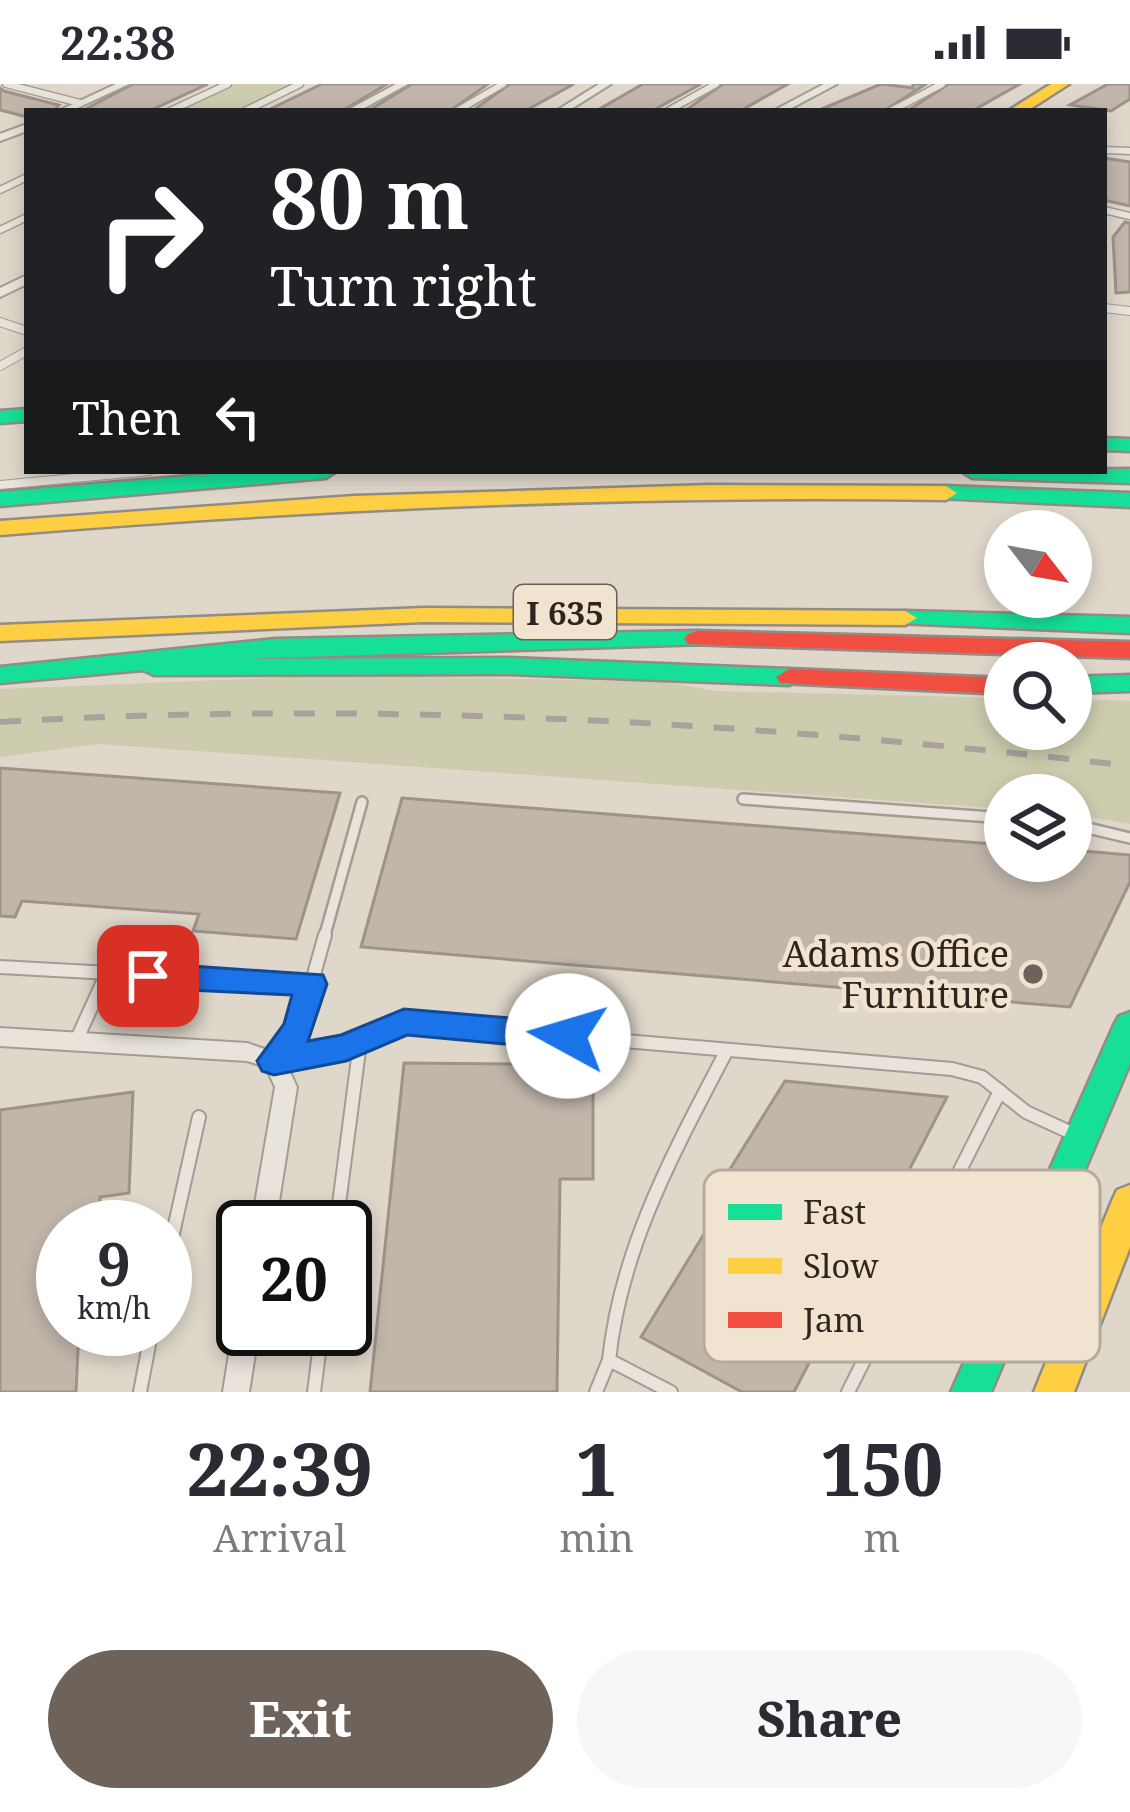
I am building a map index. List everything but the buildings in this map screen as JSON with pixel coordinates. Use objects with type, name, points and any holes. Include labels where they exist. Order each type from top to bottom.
[{"type":"main road","points":[[1021,108],[1063,84]]},
{"type":"main road","points":[[0,499],[291,474]]},
{"type":"main road","points":[[1067,474],[1130,476]]},
{"type":"main road","points":[[0,528],[412,496],[617,491],[949,493],[1130,500]]},
{"type":"main road","name":"I 635","points":[[0,633],[200,619],[672,610],[1130,625]]},
{"type":"main road","points":[[50,672],[275,646],[644,638],[1130,650]]},
{"type":"main road","points":[[0,675],[160,666],[509,666],[984,685]]},
{"type":"main road","points":[[1092,684],[1130,683]]},
{"type":"main road","points":[[1067,1170],[1130,1024]]},
{"type":"main road","points":[[1100,1288],[1125,1231],[1130,1202]]},
{"type":"main road","points":[[971,1392],[984,1362]]},
{"type":"main road","points":[[1054,1392],[1067,1362]]},
{"type":"street","points":[[69,108],[124,84]]},
{"type":"street","points":[[357,108],[403,84]]},
{"type":"street","points":[[566,108],[606,84]]},
{"type":"street","points":[[784,108],[832,84]]},
{"type":"street","points":[[0,138],[24,128]]},
{"type":"street","points":[[0,129],[14,132]]},
{"type":"street","points":[[0,1037],[248,1052],[274,1061],[286,1087],[267,1200]]},
{"type":"street","points":[[236,1392],[242,1356]]},
{"type":"lane","points":[[6,84],[80,103]]},
{"type":"lane","points":[[176,108],[228,84]]},
{"type":"lane","points":[[251,108],[300,84]]},
{"type":"lane","points":[[462,108],[503,84]]},
{"type":"lane","points":[[673,108],[716,84]]},
{"type":"lane","points":[[897,108],[942,84]]},
{"type":"lane","points":[[0,178],[16,182]]},
{"type":"lane","points":[[0,190],[24,178]]},
{"type":"lane","points":[[0,485],[117,474]]},
{"type":"lane","points":[[742,800],[984,817]]},
{"type":"lane","points":[[274,1061],[299,1028],[362,802]]},
{"type":"lane","points":[[1092,829],[1130,838]]},
{"type":"lane","points":[[0,968],[311,984]]},
{"type":"lane","points":[[76,1040],[107,973]]},
{"type":"lane","points":[[274,1061],[361,1043],[404,1022],[952,1069],[982,1077],[1026,1112],[1081,1138]]},
{"type":"lane","points":[[340,1200],[361,1043]]},
{"type":"lane","points":[[596,1392],[609,1360],[611,1313],[634,1240],[727,1050]]},
{"type":"lane","points":[[960,1170],[1000,1091]]},
{"type":"lane","points":[[180,1200],[199,1117]]},
{"type":"lane","points":[[140,1392],[147,1356]]},
{"type":"lane","points":[[314,1392],[319,1356]]},
{"type":"lane","points":[[609,1360],[671,1392]]},
{"type":"lane","points":[[848,1392],[863,1362]]},
{"type":"shaded area","points":[[229,84],[304,84],[254,108],[177,108]]},
{"type":"shaded area","points":[[340,675],[665,682],[716,691],[984,697],[984,750],[1092,750],[1092,700],[1130,701],[1130,824],[1092,818],[1092,774],[984,774],[984,807],[99,744],[0,757],[0,689]]},
{"type":"railway","points":[[0,722],[283,713],[566,719],[848,737],[1130,766]]},
{"type":"traffic: fast","points":[[0,417],[24,415]]},
{"type":"traffic: fast","points":[[1107,444],[1130,445]]},
{"type":"traffic: fast","points":[[0,499],[291,474]]},
{"type":"traffic: fast","points":[[1067,474],[1130,476]]},
{"type":"traffic: fast","points":[[946,493],[1130,500]]},
{"type":"traffic: fast","points":[[905,618],[1130,625]]},
{"type":"traffic: fast","points":[[50,672],[275,647],[697,639]]},
{"type":"traffic: fast","points":[[154,667],[509,666],[789,677]]},
{"type":"traffic: fast","points":[[0,675],[68,671]]},
{"type":"traffic: fast","points":[[1092,684],[1130,683]]},
{"type":"traffic: fast","points":[[1067,1170],[1130,1025]]},
{"type":"traffic: fast","points":[[971,1392],[984,1362]]},
{"type":"traffic: slow","points":[[1021,108],[1062,84]]},
{"type":"traffic: slow","points":[[0,528],[473,497],[946,493]]},
{"type":"traffic: slow","points":[[0,633],[424,615],[905,618]]},
{"type":"traffic: slow","points":[[1100,1276],[1130,1201]]},
{"type":"traffic: slow","points":[[1054,1392],[1066,1362]]},
{"type":"traffic: jam","points":[[697,639],[1130,650]]},
{"type":"traffic: jam","points":[[789,677],[984,685]]},
{"type":"place","name":"Adams Office Furniture","points":[[1033,974]]},
{"type":"route","points":[[148,976],[311,984],[299,1028],[274,1061],[346,1048],[404,1022],[568,1036]]}]
